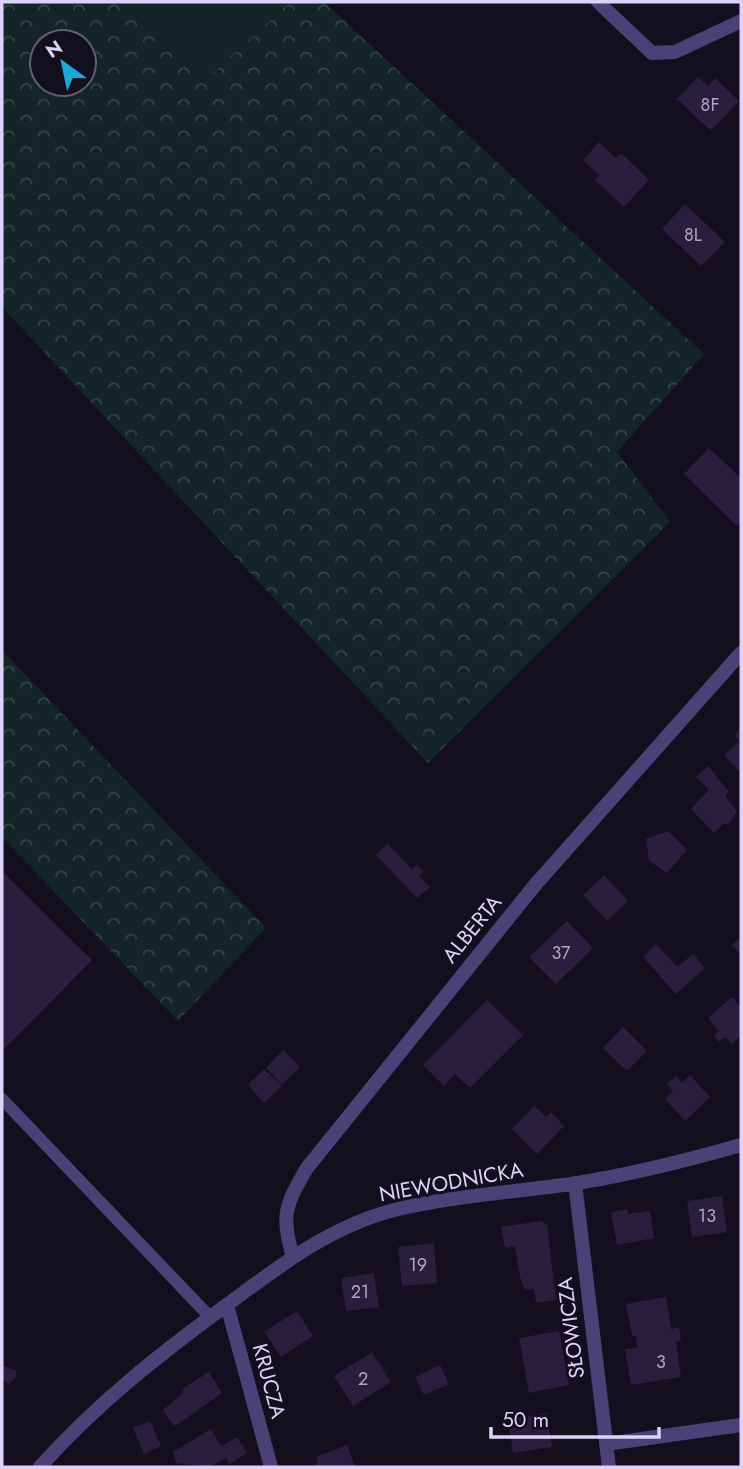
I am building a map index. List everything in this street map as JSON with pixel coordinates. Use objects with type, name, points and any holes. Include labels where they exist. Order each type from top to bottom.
[{"type":"street","points":[[598,2],[652,53],[675,52],[741,21]]},
{"type":"street","name":"ALBERTA","points":[[293,1256],[284,1229],[288,1200],[307,1168],[535,885],[741,653]]},
{"type":"street","name":"NIEWODNICKA","points":[[40,1467],[81,1421],[210,1317],[293,1256],[352,1223],[398,1209],[575,1183],[670,1165],[741,1145]]},
{"type":"street","name":"SŁOWICZA","points":[[575,1183],[609,1467]]},
{"type":"street","name":"KRUCZA","points":[[227,1305],[271,1467]]},
{"type":"street","points":[[606,1444],[741,1425]]},
{"type":"lane","points":[[2,1099],[210,1317]]},
{"type":"green space","points":[[2,2],[122,2],[202,82],[290,2],[324,2],[704,354],[617,452],[670,522],[428,763],[2,307]]},
{"type":"green space","points":[[122,2],[290,2],[202,83]]},
{"type":"green space","points":[[2,650],[266,928],[178,1021],[2,837]]},
{"type":"building","points":[[698,77],[708,86],[715,78],[739,101],[711,131],[677,99]]},
{"type":"building","points":[[599,142],[616,158],[621,153],[649,180],[624,207],[595,180],[599,175],[583,160]]},
{"type":"building","points":[[685,204],[725,242],[701,266],[662,229]]},
{"type":"building","points":[[709,448],[741,478],[741,522],[737,526],[684,474]]},
{"type":"building","points":[[741,725],[741,773],[724,755],[739,741],[735,736]]},
{"type":"building","points":[[708,766],[729,792],[725,796],[737,811],[729,824],[723,824],[714,833],[691,809],[709,790],[696,777]]},
{"type":"building","points":[[668,831],[687,850],[667,873],[649,861],[646,839]]},
{"type":"building","points":[[387,843],[412,869],[417,865],[424,872],[419,876],[430,887],[417,898],[376,855]]},
{"type":"building","points":[[2,871],[92,960],[2,1051],[2,993],[5,990],[2,987]]},
{"type":"building","points":[[604,875],[628,901],[607,921],[583,895]]},
{"type":"building","points":[[567,921],[593,948],[556,984],[529,957]]},
{"type":"building","points":[[741,936],[741,955],[732,945]]},
{"type":"building","points":[[656,944],[677,967],[693,954],[705,968],[676,994],[643,957]]},
{"type":"building","points":[[732,997],[741,1007],[741,1035],[732,1044],[725,1037],[719,1042],[714,1036],[719,1031],[708,1018]]},
{"type":"building","points":[[487,1000],[523,1035],[470,1088],[455,1074],[444,1086],[423,1065]]},
{"type":"building","points":[[623,1027],[647,1051],[627,1071],[603,1048]]},
{"type":"building","points":[[283,1050],[300,1067],[282,1084],[266,1068]]},
{"type":"building","points":[[264,1069],[282,1086],[264,1103],[248,1085]]},
{"type":"building","points":[[690,1075],[710,1097],[685,1121],[665,1099],[673,1091],[667,1084],[676,1076],[682,1083]]},
{"type":"building","points":[[534,1106],[546,1117],[551,1112],[564,1126],[537,1154],[512,1129]]},
{"type":"building","points":[[722,1196],[727,1232],[692,1237],[687,1201]]},
{"type":"building","points":[[627,1209],[628,1214],[650,1211],[654,1238],[617,1245],[611,1212]]},
{"type":"building","points":[[541,1221],[547,1225],[556,1300],[536,1303],[534,1289],[525,1290],[520,1277],[515,1246],[505,1248],[501,1227]]},
{"type":"building","points":[[434,1243],[437,1283],[402,1286],[398,1247]]},
{"type":"building","points":[[374,1273],[379,1307],[346,1311],[341,1278]]},
{"type":"building","points":[[666,1297],[671,1329],[679,1327],[681,1341],[676,1342],[681,1377],[631,1385],[625,1349],[638,1348],[636,1336],[632,1336],[626,1304]]},
{"type":"building","points":[[297,1311],[313,1336],[281,1357],[264,1332]]},
{"type":"building","points":[[559,1331],[569,1385],[529,1393],[519,1338]]},
{"type":"building","points":[[372,1352],[391,1382],[353,1406],[334,1376]]},
{"type":"building","points":[[2,1365],[15,1370],[17,1376],[9,1384],[5,1381],[2,1383]]},
{"type":"building","points":[[440,1365],[449,1384],[424,1395],[415,1377]]},
{"type":"building","points":[[209,1372],[222,1393],[174,1427],[163,1410],[184,1392],[182,1389]]},
{"type":"building","points":[[547,1413],[552,1447],[513,1453],[508,1419]]},
{"type":"building","points":[[150,1421],[161,1446],[144,1454],[133,1428]]},
{"type":"building","points":[[211,1429],[221,1446],[237,1437],[247,1453],[229,1464],[226,1458],[209,1467],[176,1463],[173,1452]]},
{"type":"building","points":[[347,1445],[355,1467],[312,1467],[318,1462],[316,1457]]}]
